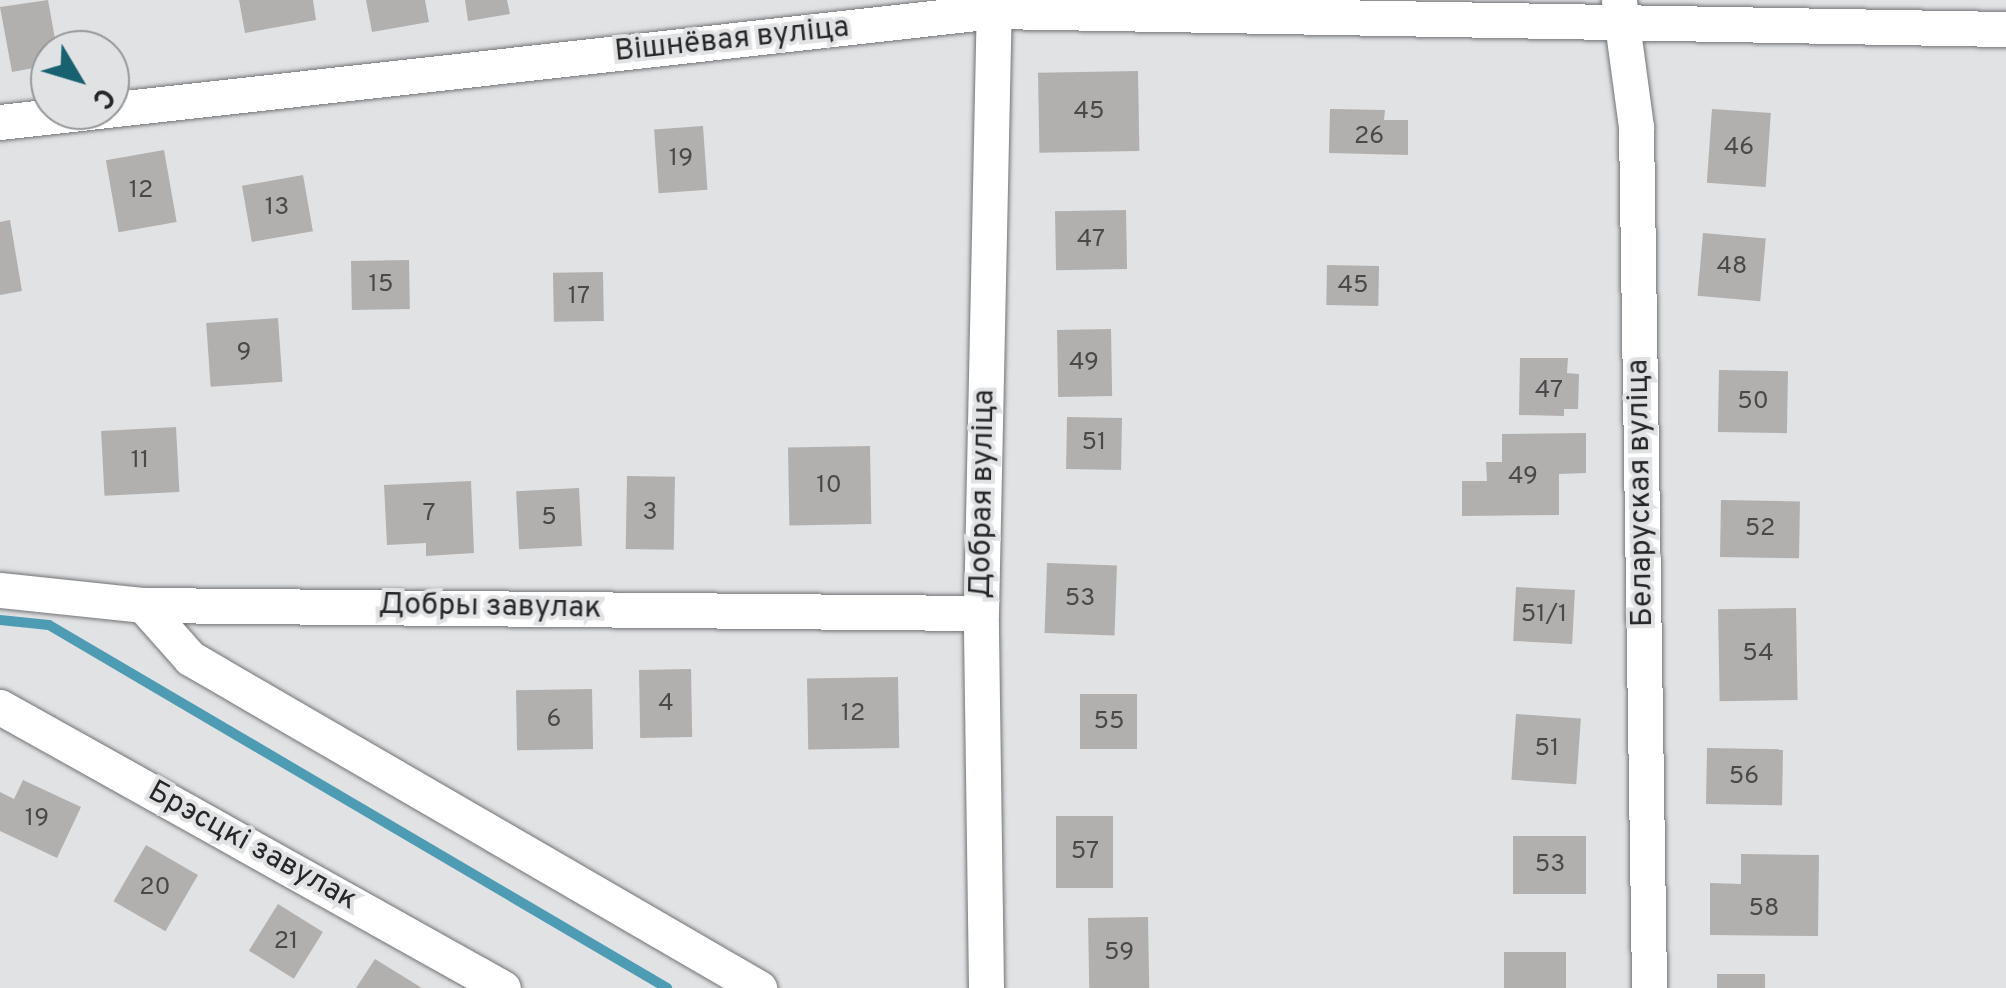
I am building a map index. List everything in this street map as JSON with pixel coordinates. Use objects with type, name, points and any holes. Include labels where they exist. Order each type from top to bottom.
[{"type":"street","name":"Вішнёвая вуліца","points":[[0,122],[994,6],[1619,11],[2006,30]]},
{"type":"street","name":"Добрая вуліца","points":[[986,988],[981,613],[994,6]]},
{"type":"street","name":"Беларуская вуліца","points":[[1619,11],[1636,128],[1649,988]]},
{"type":"street","name":"Добры завулак","points":[[0,590],[143,605],[981,613]]},
{"type":"street","points":[[143,605],[190,658],[759,988]]},
{"type":"street","name":"Брэсцкі завулак","points":[[0,707],[503,988]]},
{"type":"building","points":[[48,0],[53,30],[30,30],[30,69],[12,72],[0,7]]},
{"type":"building","points":[[239,0],[313,0],[316,20],[245,33]]},
{"type":"building","points":[[366,0],[425,0],[429,22],[372,32]]},
{"type":"building","points":[[465,0],[507,0],[510,14],[468,21]]},
{"type":"building","points":[[1138,71],[1139,151],[1039,153],[1038,73]]},
{"type":"building","points":[[1330,109],[1385,110],[1384,120],[1408,120],[1408,155],[1329,153]]},
{"type":"building","points":[[1712,109],[1771,113],[1766,187],[1707,183]]},
{"type":"building","points":[[703,126],[707,190],[659,193],[654,129]]},
{"type":"building","points":[[164,150],[177,222],[119,232],[106,160]]},
{"type":"building","points":[[303,175],[313,231],[252,242],[242,186]]},
{"type":"building","points":[[1126,210],[1127,269],[1056,270],[1055,211]]},
{"type":"building","points":[[10,220],[22,291],[0,295],[0,222]]},
{"type":"building","points":[[1703,233],[1766,238],[1760,301],[1698,296]]},
{"type":"building","points":[[409,260],[410,309],[352,310],[351,261]]},
{"type":"building","points":[[1327,265],[1379,266],[1378,306],[1326,305]]},
{"type":"building","points":[[603,272],[604,321],[554,322],[553,273]]},
{"type":"building","points":[[278,318],[282,382],[211,387],[206,323]]},
{"type":"building","points":[[1111,329],[1112,396],[1058,397],[1057,330]]},
{"type":"building","points":[[1520,358],[1568,358],[1567,373],[1579,374],[1578,409],[1564,409],[1564,416],[1519,415]]},
{"type":"building","points":[[1719,370],[1788,371],[1787,433],[1718,432]]},
{"type":"building","points":[[1067,417],[1122,418],[1121,470],[1066,469]]},
{"type":"building","points":[[176,427],[179,492],[105,496],[101,431]]},
{"type":"building","points":[[1586,433],[1586,473],[1559,474],[1559,515],[1462,516],[1462,481],[1487,481],[1486,462],[1502,462],[1502,434]]},
{"type":"building","points":[[870,446],[871,524],[789,525],[788,447]]},
{"type":"building","points":[[627,476],[675,477],[674,550],[626,549]]},
{"type":"building","points":[[471,481],[474,553],[426,556],[426,543],[387,545],[384,485]]},
{"type":"building","points":[[579,488],[582,546],[519,549],[516,491]]},
{"type":"building","points":[[1721,500],[1800,501],[1799,558],[1720,557]]},
{"type":"building","points":[[1047,563],[1117,565],[1115,635],[1045,633]]},
{"type":"building","points":[[1516,587],[1575,590],[1572,644],[1513,641]]},
{"type":"building","points":[[1796,608],[1798,700],[1720,701],[1718,609]]},
{"type":"building","points":[[691,669],[692,737],[640,738],[639,670]]},
{"type":"building","points":[[898,677],[899,748],[808,750],[807,679]]},
{"type":"building","points":[[592,689],[593,749],[517,750],[516,690]]},
{"type":"building","points":[[1080,694],[1137,694],[1137,749],[1080,749]]},
{"type":"building","points":[[1516,714],[1581,719],[1576,784],[1511,780]]},
{"type":"building","points":[[1707,748],[1783,749],[1782,805],[1706,804]]},
{"type":"building","points":[[23,780],[81,807],[57,858],[0,831],[0,792],[14,799]]},
{"type":"building","points":[[1056,816],[1113,816],[1113,888],[1056,888]]},
{"type":"building","points":[[1513,836],[1586,836],[1586,894],[1513,894]]},
{"type":"building","points":[[146,845],[198,875],[165,931],[114,901]]},
{"type":"building","points":[[1741,854],[1819,855],[1818,936],[1710,935],[1710,883],[1741,884]]},
{"type":"building","points":[[278,904],[323,932],[294,979],[249,951]]},
{"type":"building","points":[[1148,917],[1149,988],[1089,988],[1088,918]]},
{"type":"building","points":[[1504,952],[1566,952],[1566,988],[1504,988]]},
{"type":"building","points":[[375,959],[422,988],[356,988]]},
{"type":"building","points":[[1717,974],[1765,974],[1765,988],[1717,988]]},
{"type":"waterway","points":[[0,620],[49,625],[667,988]]}]
